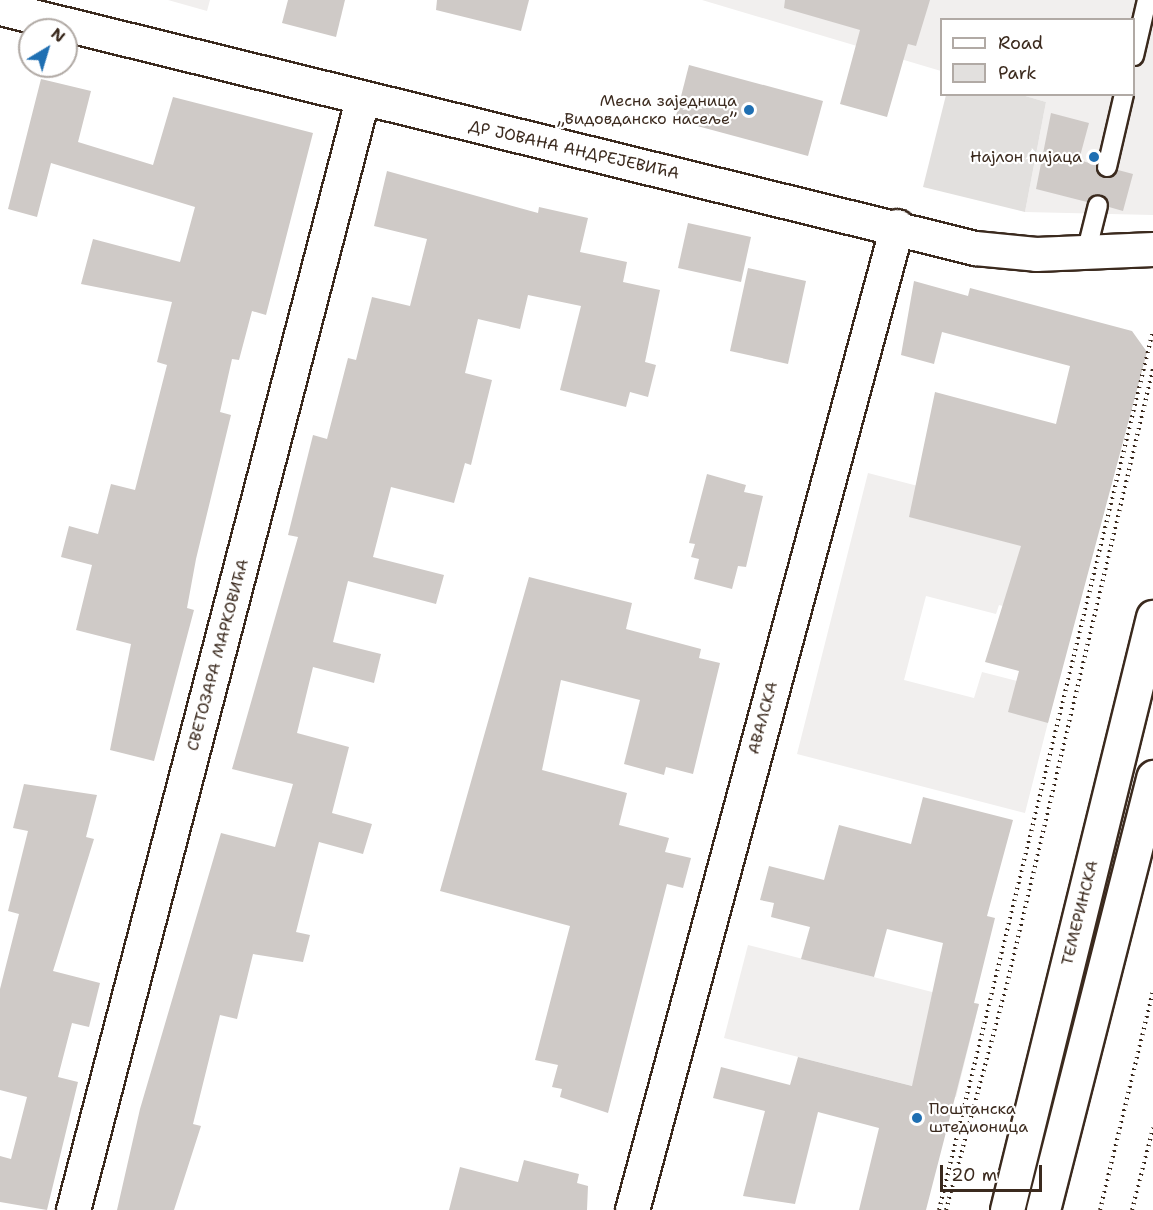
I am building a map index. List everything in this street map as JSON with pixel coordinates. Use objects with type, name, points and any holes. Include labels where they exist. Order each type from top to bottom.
[{"type":"street","name":"ДР ЈОВАНА АНДРЕЈЕВИЋА","points":[[0,8],[362,99],[897,226],[975,248],[1086,253],[1153,249]]},
{"type":"street","name":"СВЕТОЗАРА МАРКОВИЋА","points":[[74,1210],[362,99]]},
{"type":"street","name":"АВАЛСКА","points":[[632,1210],[897,226]]},
{"type":"street","name":"ТЕМЕРИНСКА","points":[[1007,1210],[1153,617]]},
{"type":"street","points":[[1043,1210],[1153,777]]},
{"type":"lane","points":[[1135,52],[1147,0]]},
{"type":"lane","points":[[1107,167],[1124,96]]},
{"type":"lane","points":[[1086,253],[1098,204]]},
{"type":"path","points":[[939,1210],[1153,331]]},
{"type":"path","points":[[946,1210],[1010,972],[1153,369]]},
{"type":"path","points":[[1100,1210],[1153,991]]},
{"type":"path","points":[[1132,1210],[1153,1128]]},
{"type":"shaded area","points":[[168,0],[210,0],[207,11]]},
{"type":"shaded area","name":"Најлон пијаца","points":[[702,0],[1153,0],[1153,215],[1025,212],[1046,102],[1025,96],[1135,96],[1135,18],[940,18],[940,71]]},
{"type":"shaded area","points":[[868,473],[1098,533],[1072,624],[999,605],[996,614],[926,596],[904,680],[974,698],[982,672],[1056,691],[1025,813],[797,754]]},
{"type":"shaded area","points":[[748,945],[979,1004],[956,1097],[724,1038]]},
{"type":"green space","points":[[946,96],[1025,96],[1046,102],[1025,212],[923,187]]},
{"type":"building","points":[[288,0],[345,0],[336,37],[282,23]]},
{"type":"building","points":[[437,0],[529,0],[521,31],[436,10]]},
{"type":"building","points":[[785,0],[930,0],[916,46],[908,44],[887,117],[840,104],[860,30],[784,8]]},
{"type":"building","name":"Месна заједница „Видовданско насеље”","points":[[689,65],[823,101],[808,156],[675,120]]},
{"type":"building","points":[[41,79],[91,91],[78,142],[153,165],[173,97],[313,133],[266,315],[252,311],[239,360],[232,359],[220,412],[231,415],[196,559],[187,608],[194,610],[154,761],[110,750],[131,644],[76,630],[92,565],[61,557],[69,526],[98,534],[111,484],[135,490],[167,365],[157,362],[172,302],[81,284],[93,239],[180,262],[195,207],[51,163],[37,217],[8,209]]},
{"type":"building","points":[[1051,113],[1089,123],[1079,160],[1096,165],[1104,178],[1118,170],[1133,174],[1123,211],[1109,207],[1101,194],[1087,202],[1036,189]]},
{"type":"building","points":[[387,171],[538,213],[539,207],[588,218],[580,252],[627,262],[623,282],[660,290],[645,362],[656,365],[648,397],[630,392],[626,407],[560,390],[581,306],[528,295],[520,329],[478,319],[465,373],[492,380],[471,465],[465,463],[454,503],[391,487],[373,557],[444,575],[436,604],[348,581],[333,642],[381,654],[374,683],[313,667],[297,733],[349,747],[332,813],[372,824],[363,854],[319,842],[296,932],[310,935],[303,962],[253,954],[237,1019],[220,1015],[193,1124],[201,1126],[174,1210],[117,1210],[140,1109],[221,833],[275,847],[293,784],[232,769],[298,537],[288,535],[313,435],[327,439],[348,358],[356,360],[372,297],[410,306],[427,239],[374,226]]},
{"type":"building","points":[[688,223],[751,237],[741,282],[678,268]]},
{"type":"building","points":[[748,268],[806,281],[788,364],[730,351]]},
{"type":"building","points":[[914,281],[968,296],[970,288],[1132,331],[1147,352],[1048,723],[1008,712],[1019,671],[985,662],[1021,546],[909,517],[935,392],[1056,424],[1070,366],[942,332],[934,364],[901,355]]},
{"type":"building","points":[[707,474],[746,485],[744,492],[763,496],[746,567],[738,566],[732,589],[694,579],[699,559],[691,557],[695,544],[689,543]]},
{"type":"building","points":[[529,577],[632,603],[626,629],[701,649],[699,658],[720,663],[693,774],[666,767],[664,775],[624,764],[640,700],[561,680],[542,770],[627,793],[619,825],[669,838],[665,852],[691,858],[683,888],[667,884],[608,1113],[560,1097],[562,1089],[552,1087],[558,1065],[535,1060],[570,926],[440,891]]},
{"type":"building","points":[[24,784],[97,795],[86,837],[94,839],[53,971],[100,983],[89,1027],[72,1023],[58,1077],[78,1082],[47,1210],[0,1202],[0,1156],[11,1159],[27,1097],[0,1090],[0,989],[19,914],[8,911],[28,831],[13,828]]},
{"type":"building","points":[[923,797],[1013,820],[987,916],[995,918],[974,1003],[979,1004],[926,1210],[859,1210],[879,1128],[818,1112],[795,1204],[743,1196],[765,1111],[713,1098],[721,1067],[790,1085],[798,1057],[912,1086],[943,943],[887,929],[874,977],[801,959],[810,927],[771,917],[774,903],[760,900],[769,866],[824,880],[839,825],[911,844]]},
{"type":"building","points":[[524,1160],[579,1174],[577,1183],[588,1186],[587,1210],[449,1210],[460,1167],[518,1182]]},
{"type":"place","name":"Месна заједница „Видовданско насеље”","points":[[749,110]]},
{"type":"place","name":"Најлон пијаца","points":[[1094,157]]},
{"type":"place","name":"Поштанска штедионица","points":[[917,1118]]}]
